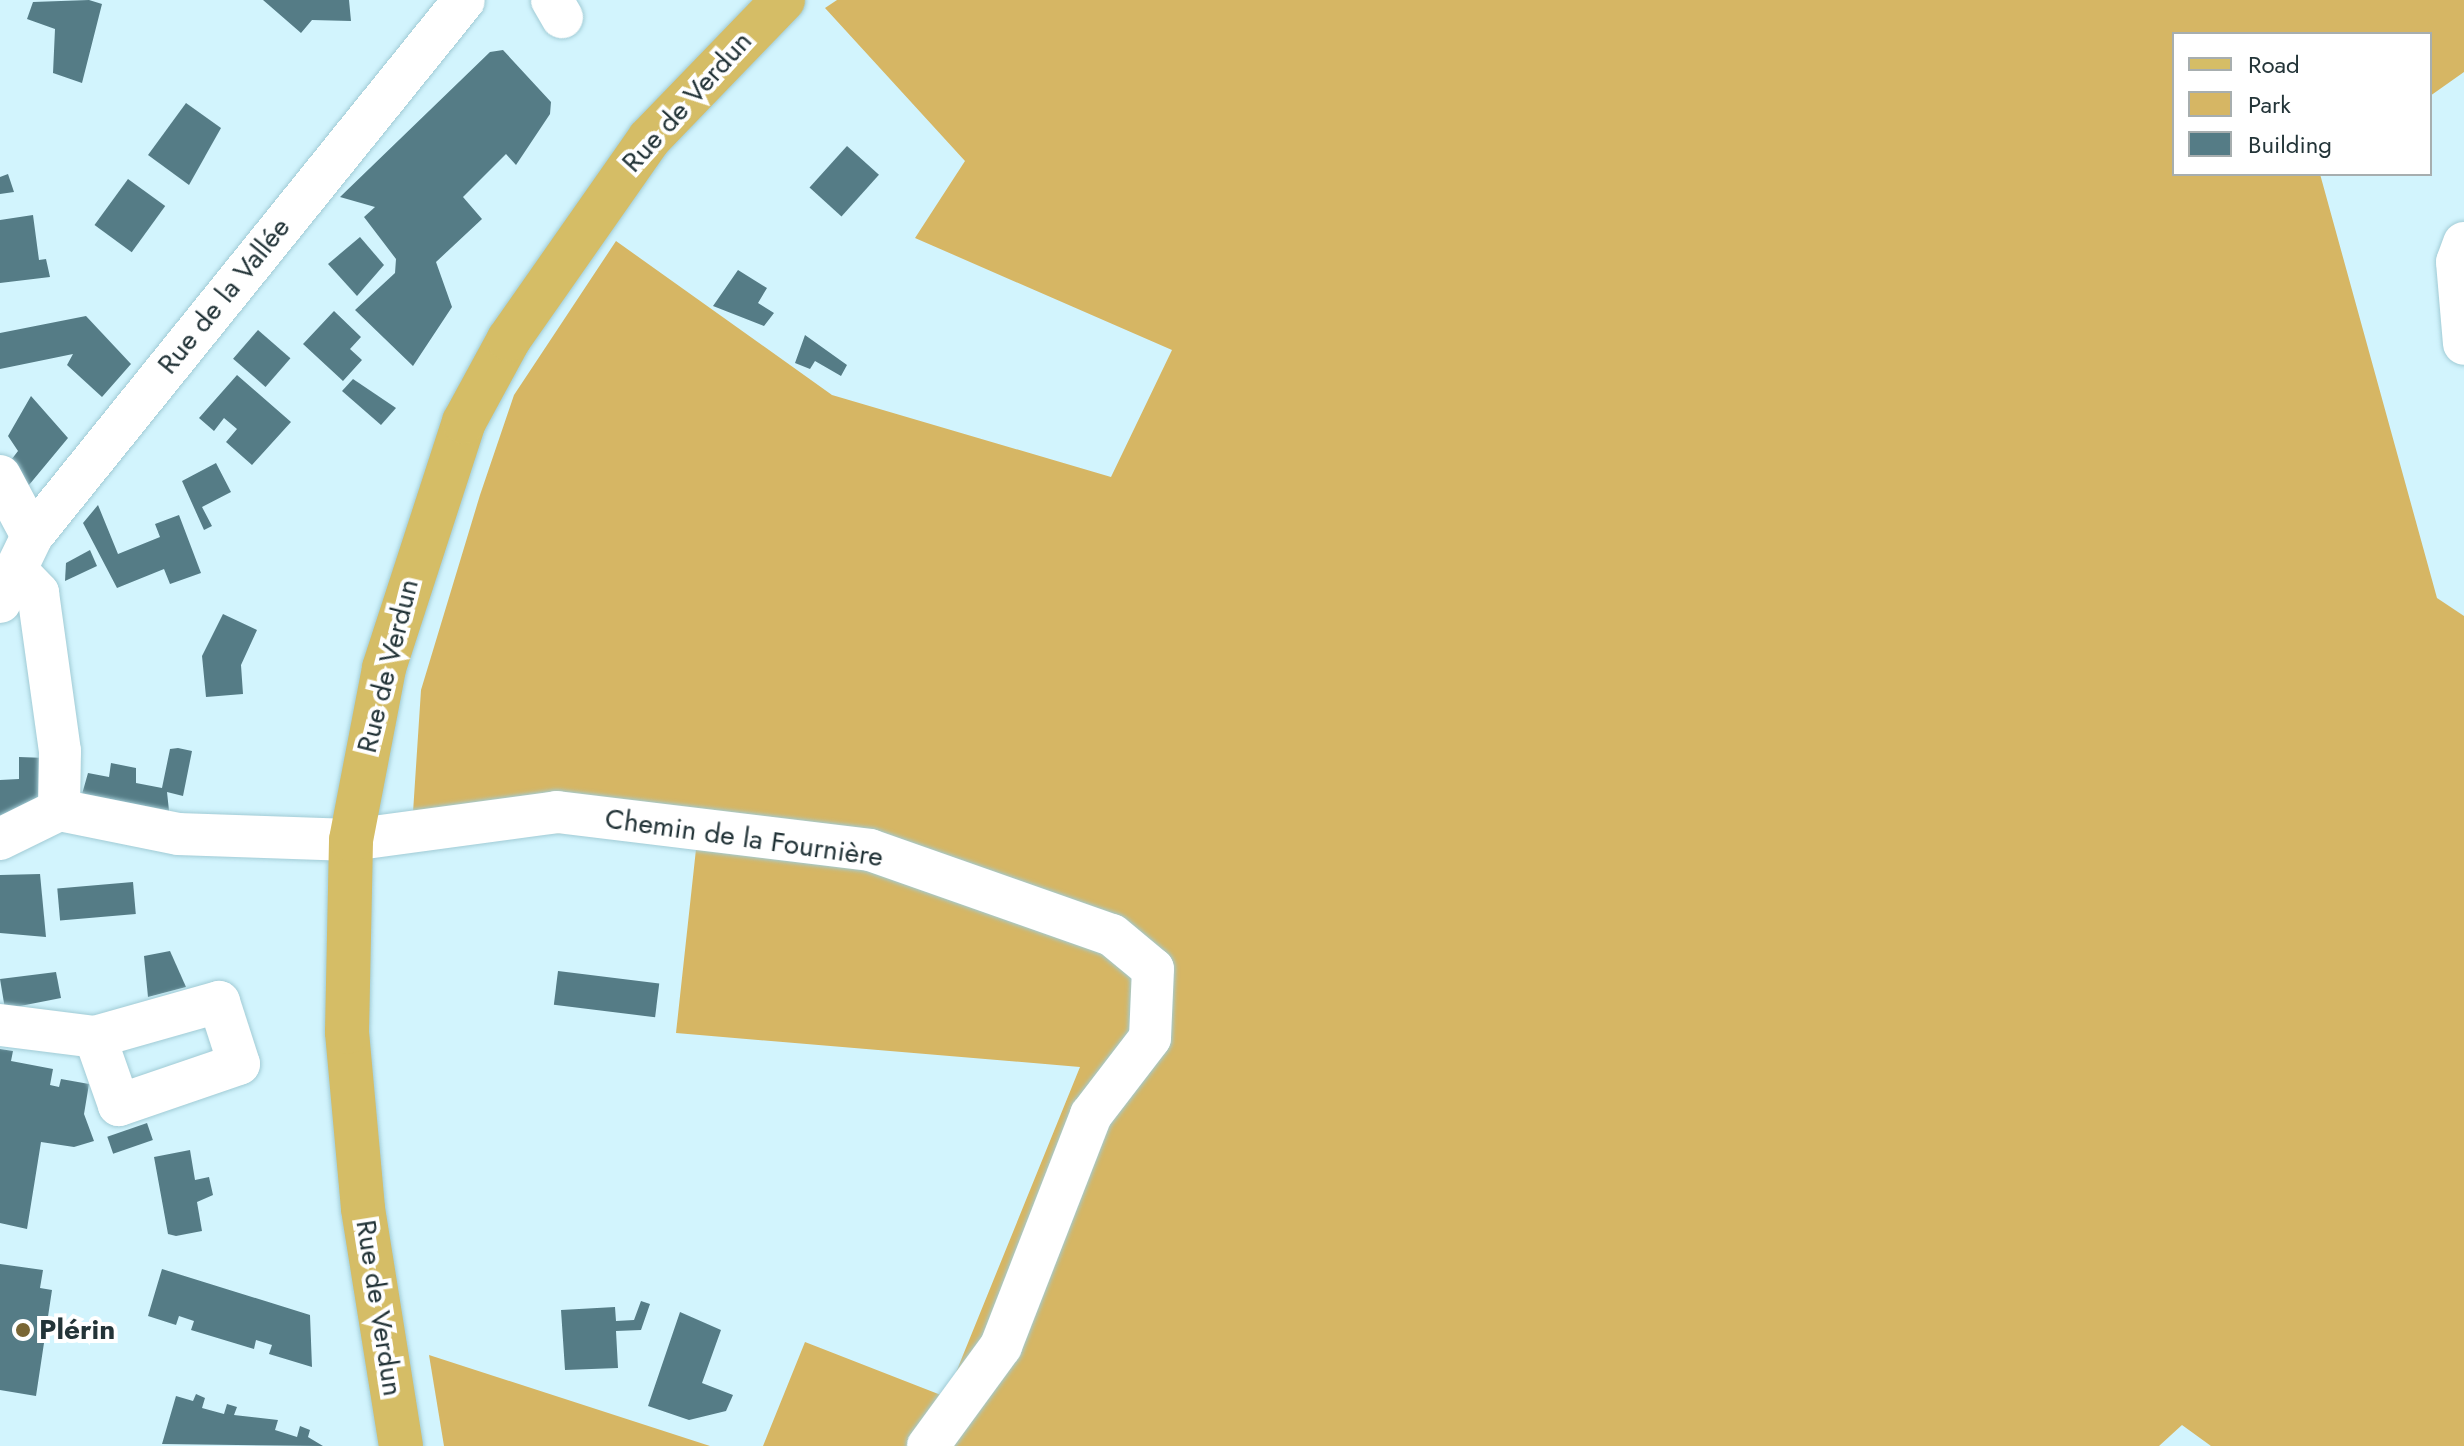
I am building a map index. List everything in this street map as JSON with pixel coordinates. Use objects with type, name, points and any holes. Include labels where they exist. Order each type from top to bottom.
[{"type":"main road","name":"Rue de Verdun","points":[[401,1446],[363,1208],[347,1032],[351,840],[384,668],[464,422],[554,267],[649,139],[783,0]]},
{"type":"street","name":"Rue de la Vallée","points":[[16,569],[464,0]]},
{"type":"street","points":[[2464,243],[2457,262],[2464,344]]},
{"type":"street","points":[[0,476],[16,569],[38,593],[60,751],[59,810]]},
{"type":"street","points":[[0,839],[59,810],[178,834],[351,840]]},
{"type":"street","name":"Chemin de la Fournière","points":[[351,840],[557,812],[870,850],[1112,935],[1153,969],[1150,1038],[1091,1115],[1001,1346],[928,1446]]},
{"type":"street","points":[[0,1025],[95,1037]]},
{"type":"green space","points":[[837,0],[2464,0],[2464,72],[2432,95],[2432,32],[2172,32],[2172,176],[2321,176],[2437,598],[2464,616],[2464,1446],[2211,1446],[2182,1425],[2159,1446],[763,1446],[805,1342],[946,1397],[1080,1067],[676,1033],[697,840],[527,832],[411,843],[421,690],[514,395],[616,241],[832,395],[1111,477],[1172,350],[915,238],[965,161],[825,8]]},
{"type":"green space","points":[[429,1355],[710,1446],[444,1446]]},
{"type":"building","points":[[89,0],[102,4],[82,83],[53,73],[55,29],[27,19],[33,2]]},
{"type":"building","points":[[263,0],[349,0],[351,21],[312,20],[301,33]]},
{"type":"building","points":[[503,50],[551,102],[550,114],[516,165],[506,154],[463,197],[482,219],[436,262],[452,307],[413,366],[355,310],[395,273],[396,259],[364,217],[375,207],[340,197],[490,52]]},
{"type":"building","points":[[186,103],[221,128],[189,185],[148,155]]},
{"type":"building","points":[[847,146],[879,175],[841,216],[810,188]]},
{"type":"building","points":[[8,174],[14,192],[0,194],[0,177]]},
{"type":"building","points":[[128,179],[165,206],[132,252],[94,225]]},
{"type":"building","points":[[33,215],[39,260],[46,259],[50,277],[0,283],[0,220]]},
{"type":"building","points":[[360,237],[384,265],[357,296],[328,264]]},
{"type":"building","points":[[738,270],[767,288],[758,303],[774,313],[764,326],[713,306]]},
{"type":"building","points":[[334,311],[361,337],[350,349],[362,360],[343,381],[303,344]]},
{"type":"building","points":[[86,316],[131,364],[102,397],[67,365],[73,354],[0,369],[0,333]]},
{"type":"building","points":[[258,330],[290,358],[266,387],[233,359]]},
{"type":"building","points":[[805,335],[847,365],[841,376],[815,361],[810,369],[795,363]]},
{"type":"building","points":[[237,375],[291,422],[252,465],[226,442],[237,429],[224,418],[214,431],[199,418]]},
{"type":"building","points":[[353,379],[396,408],[381,425],[342,391]]},
{"type":"building","points":[[31,396],[68,438],[24,491],[8,464],[18,451],[8,436]]},
{"type":"building","points":[[216,463],[231,492],[202,507],[212,526],[204,530],[182,481]]},
{"type":"building","points":[[98,505],[118,554],[160,537],[155,524],[179,515],[201,573],[170,584],[164,569],[117,588],[83,523]]},
{"type":"building","points":[[90,550],[97,566],[65,581],[66,563]]},
{"type":"building","points":[[223,614],[257,630],[241,665],[243,694],[206,697],[202,656]]},
{"type":"building","points":[[170,749],[192,751],[183,796],[167,792],[170,820],[82,794],[88,773],[109,777],[111,763],[136,768],[136,783],[162,788]]},
{"type":"building","points":[[19,757],[46,758],[47,790],[35,806],[0,824],[0,780],[19,779]]},
{"type":"building","points":[[40,874],[46,937],[0,933],[0,875]]},
{"type":"building","points":[[133,882],[136,914],[60,921],[57,889]]},
{"type":"building","points":[[170,951],[186,987],[148,997],[144,956]]},
{"type":"building","points":[[558,971],[659,983],[655,1017],[554,1005]]},
{"type":"building","points":[[56,972],[61,998],[5,1009],[0,979]]},
{"type":"building","points":[[0,1049],[13,1051],[11,1061],[53,1069],[50,1085],[59,1087],[61,1079],[89,1084],[84,1114],[94,1141],[74,1147],[41,1142],[27,1229],[0,1223]]},
{"type":"building","points":[[147,1123],[153,1140],[113,1154],[107,1137]]},
{"type":"building","points":[[190,1150],[195,1180],[209,1177],[213,1195],[197,1202],[202,1231],[176,1236],[168,1234],[154,1157]]},
{"type":"building","name":"Plérin","points":[[0,1264],[43,1270],[40,1288],[52,1290],[36,1396],[0,1390]]},
{"type":"building","points":[[162,1269],[310,1315],[312,1367],[269,1354],[272,1345],[256,1340],[254,1349],[191,1330],[194,1321],[179,1316],[176,1325],[148,1316]]},
{"type":"building","points":[[641,1301],[650,1304],[641,1330],[616,1331],[618,1368],[565,1370],[561,1310],[615,1307],[616,1321],[634,1320]]},
{"type":"building","points":[[680,1312],[721,1330],[702,1383],[733,1395],[726,1411],[689,1420],[648,1406]]},
{"type":"building","points":[[196,1394],[205,1398],[202,1408],[224,1414],[227,1404],[237,1407],[234,1415],[278,1420],[275,1430],[297,1437],[300,1426],[310,1430],[308,1437],[323,1446],[162,1444],[176,1396],[193,1401]]},
{"type":"place","name":"Plérin","points":[[23,1330]]}]
